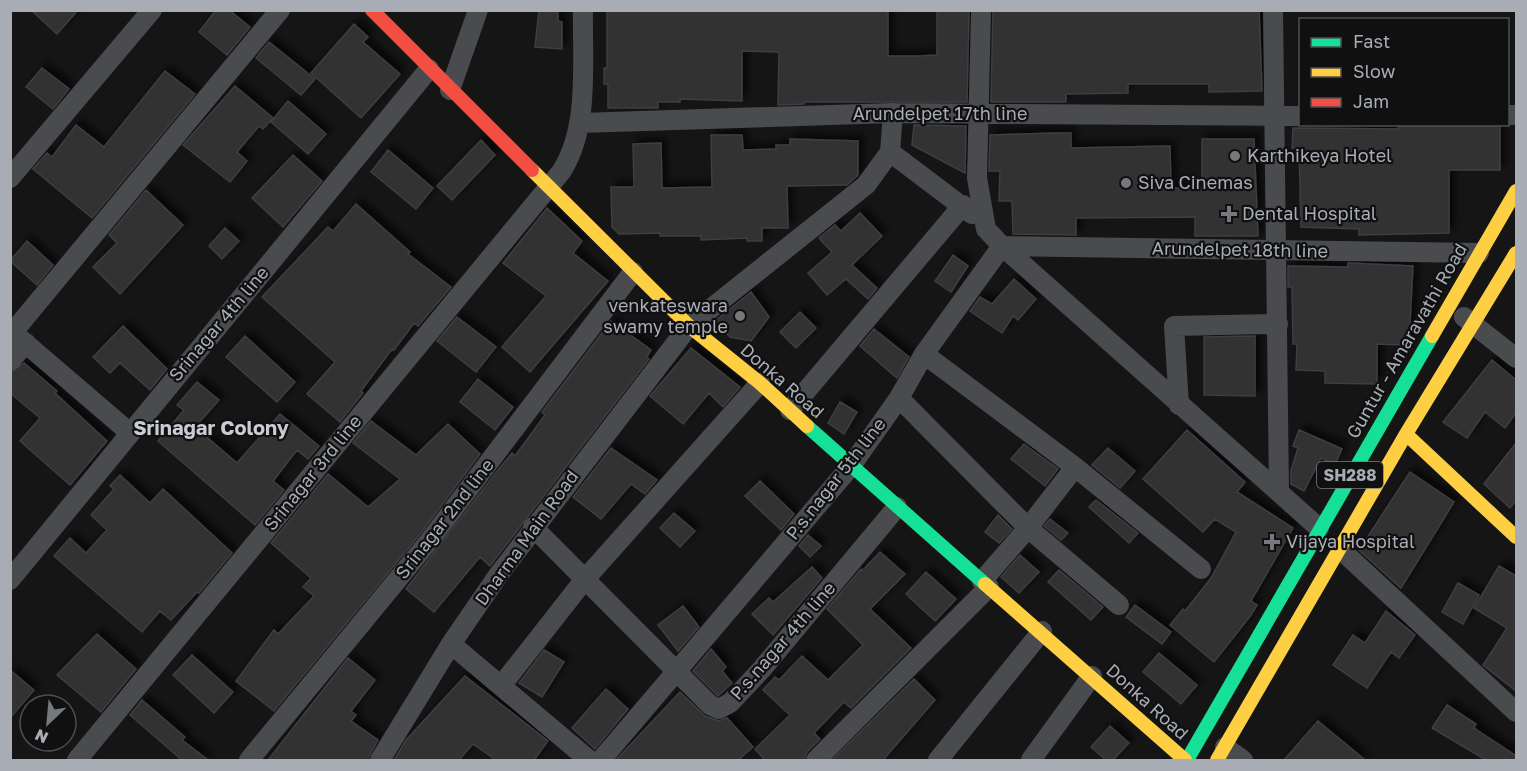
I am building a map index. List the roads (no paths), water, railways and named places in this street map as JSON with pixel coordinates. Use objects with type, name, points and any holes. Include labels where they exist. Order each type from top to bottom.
[{"type":"main road","name":"Donka Road","points":[[372,10],[689,326],[760,383],[897,507],[1042,631],[1186,760]]},
{"type":"main road","name":"Guntur - Amaravathi Road","points":[[1186,760],[1516,191]]},
{"type":"main road","name":"SH288","points":[[1221,754],[1406,434],[1516,253]]},
{"type":"main road","points":[[1406,434],[1516,537]]},
{"type":"street","points":[[10,178],[152,10]]},
{"type":"street","points":[[10,361],[16,335],[280,10]]},
{"type":"street","points":[[450,90],[478,10]]},
{"type":"street","name":"Srinagar 3rd line","points":[[77,760],[569,160],[580,123],[583,10]]},
{"type":"street","points":[[981,10],[977,178],[986,229]]},
{"type":"street","points":[[1273,10],[1278,251],[1279,492]]},
{"type":"street","name":"Srinagar 4th line","points":[[10,580],[129,432],[429,69]]},
{"type":"street","points":[[893,113],[890,152],[963,205],[1002,246],[1319,528]]},
{"type":"street","name":"Arundelpet 17th line","points":[[580,123],[893,113],[1299,116]]},
{"type":"street","name":"Dharma Main Road","points":[[381,760],[452,644],[533,527],[689,326],[866,185],[890,152]]},
{"type":"street","points":[[790,410],[963,205]]},
{"type":"street","name":"Arundelpet 18th line","points":[[1002,246],[1479,253]]},
{"type":"street","name":"P.s.nagar 5th line","points":[[601,760],[851,466],[899,398],[924,354],[1002,246]]},
{"type":"street","name":"Srinagar 2nd line","points":[[249,760],[430,540],[633,272]]},
{"type":"street","points":[[1449,306],[1474,323],[1516,358]]},
{"type":"street","points":[[1179,405],[1174,326],[1278,324]]},
{"type":"street","points":[[16,335],[129,432]]},
{"type":"street","points":[[924,354],[1075,466],[1201,569]]},
{"type":"street","points":[[501,686],[585,579],[760,383]]},
{"type":"street","points":[[899,398],[1028,528],[1119,605]]},
{"type":"street","points":[[816,760],[986,584],[1075,466]]},
{"type":"street","name":"P.s.nagar 4th line","points":[[533,527],[715,709],[730,703],[761,670],[897,507]]},
{"type":"street","points":[[1340,549],[1516,712]]},
{"type":"street","points":[[938,760],[1042,631]]},
{"type":"street","points":[[452,644],[589,760]]},
{"type":"street","points":[[1031,760],[1092,676]]},
{"type":"street","points":[[1221,754],[1243,760]]},
{"type":"place","name":"Karthikeya Hotel","points":[[1235,156]]},
{"type":"place","name":"Siva Cinemas","points":[[1126,183]]},
{"type":"place","name":"Dental Hospital","points":[[1229,214]]},
{"type":"place","name":"venkateswara swamy temple","points":[[740,316]]},
{"type":"place","name":"Vijaya Hospital","points":[[1272,542]]},
{"type":"district","name":"Srinagar Colony","points":[[211,428]]}]
